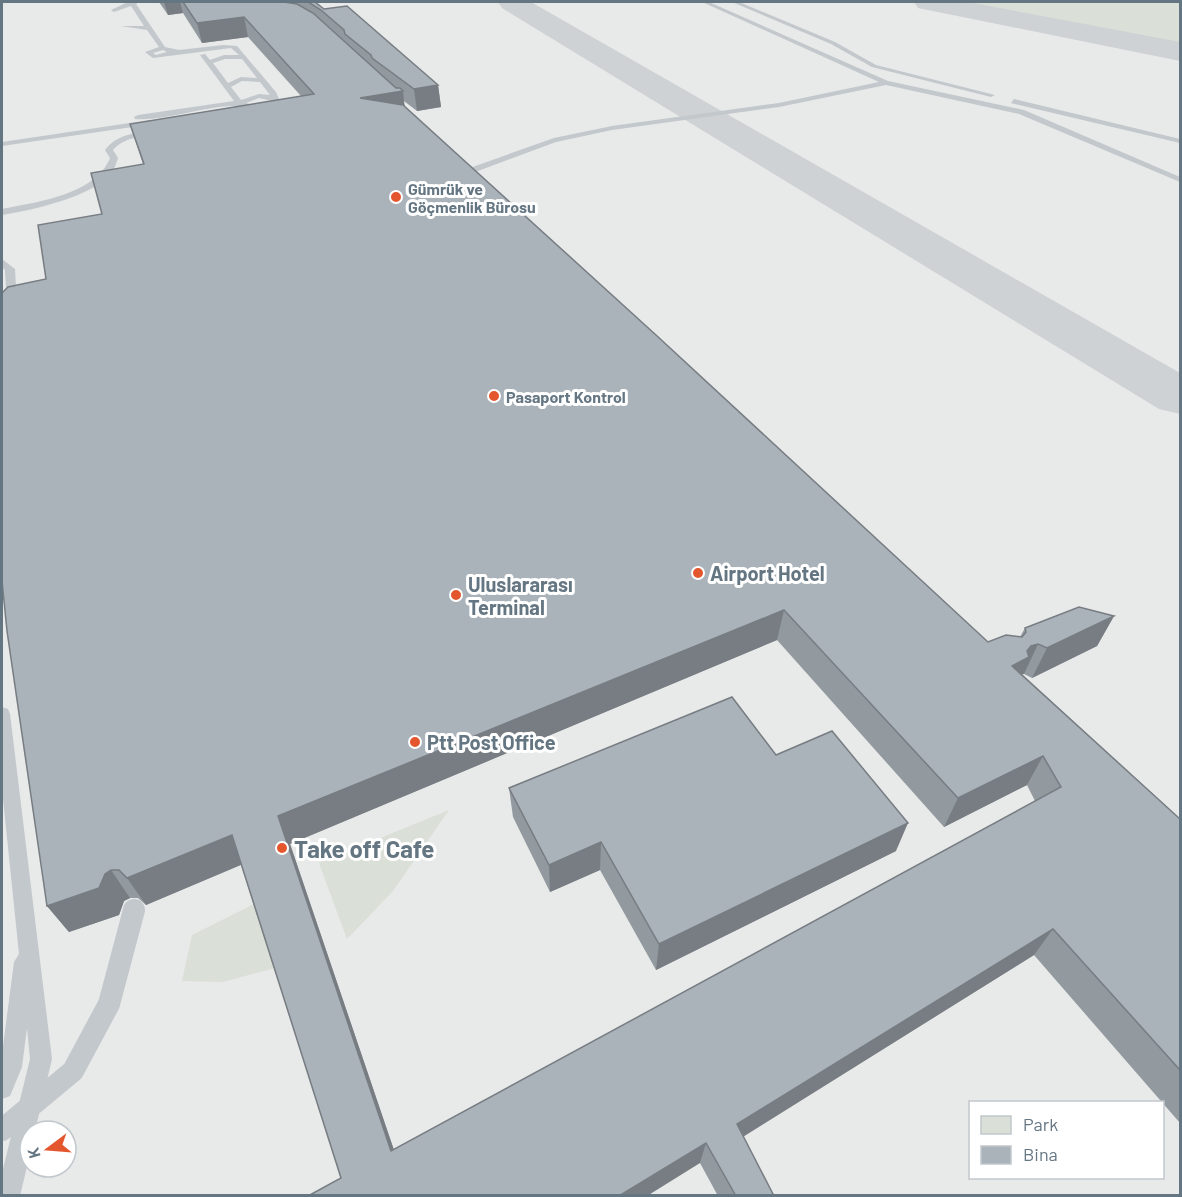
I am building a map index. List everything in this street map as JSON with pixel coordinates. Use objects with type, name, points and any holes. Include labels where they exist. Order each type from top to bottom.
[{"type":"lane","points":[[2,2],[13,2]]},
{"type":"lane","points":[[113,9],[133,2],[163,48]]},
{"type":"lane","points":[[705,2],[886,83],[1021,112],[1180,180]]},
{"type":"lane","points":[[735,2],[833,43],[874,66],[999,97]]},
{"type":"lane","points":[[124,26],[149,27]]},
{"type":"lane","points":[[2,144],[235,109],[242,105],[242,101],[253,97],[269,96],[275,99],[235,47],[175,52],[161,57],[152,57],[148,52],[163,48],[175,52]]},
{"type":"lane","points":[[200,51],[242,105]]},
{"type":"lane","points":[[209,62],[224,57],[244,57]]},
{"type":"lane","points":[[226,86],[241,79],[262,80]]},
{"type":"lane","points":[[467,172],[554,140],[600,130],[779,105],[886,83]]},
{"type":"lane","points":[[1010,100],[1180,141]]},
{"type":"lane","points":[[2,138],[235,103],[242,105]]},
{"type":"lane","points":[[2,212],[35,206],[78,191],[108,172],[114,158],[109,150],[113,143],[124,137],[167,130]]},
{"type":"lane","points":[[460,163],[476,180]]},
{"type":"lane","points":[[2,261],[10,269],[13,315]]},
{"type":"lane","points":[[2,714],[41,1059],[8,1196]]},
{"type":"lane","points":[[2,1130],[73,1071],[109,1004],[134,910]]},
{"type":"lane","points":[[2,1088],[11,1067],[27,936]]},
{"type":"shaded area","points":[[2,2],[1180,2],[1180,1195],[2,1196]]},
{"type":"green space","points":[[970,2],[1180,2],[1180,43]]},
{"type":"green space","points":[[449,810],[393,891],[347,939],[319,863]]},
{"type":"green space","points":[[268,897],[286,965],[223,982],[182,981],[192,935]]},
{"type":"building","name":"Uluslararası Terminal","points":[[183,2],[284,2],[297,4],[313,13],[396,88],[403,91],[360,98],[403,105],[988,642],[1006,635],[1022,637],[1026,632],[1025,628],[1079,607],[1114,616],[1047,648],[1038,644],[1031,646],[1027,651],[1029,657],[1012,666],[1180,819],[1180,1070],[1053,929],[737,1124],[774,1196],[736,1196],[706,1143],[619,1196],[308,1196],[341,1178],[232,835],[127,878],[119,870],[111,870],[105,874],[99,888],[47,906],[7,631],[2,581],[2,293],[8,287],[46,279],[38,225],[102,214],[91,173],[144,164],[130,124],[314,94],[244,17],[197,23]],"holes":[[[784,610],[958,798],[1043,756],[1061,787],[391,1151],[278,816]]]},
{"type":"building","points":[[308,2],[315,2],[324,9],[347,6],[438,85],[414,89],[372,58],[345,34],[344,30]]},
{"type":"building","points":[[732,697],[776,755],[832,731],[908,823],[659,944],[601,842],[549,865],[509,788]]},
{"type":"taxiway","points":[[512,2],[1180,397]]},
{"type":"taxiway","points":[[928,2],[1180,52]]},
{"type":"place","name":"Gümrük ve Göçmenlik Bürosu","points":[[396,197]]},
{"type":"place","name":"Pasaport Kontrol","points":[[494,396]]},
{"type":"place","name":"Airport Hotel","points":[[698,573]]},
{"type":"place","name":"Uluslararası Terminal","points":[[456,595]]},
{"type":"place","name":"Ptt Post Office","points":[[415,742]]},
{"type":"place","name":"Take off Cafe","points":[[282,848]]}]
